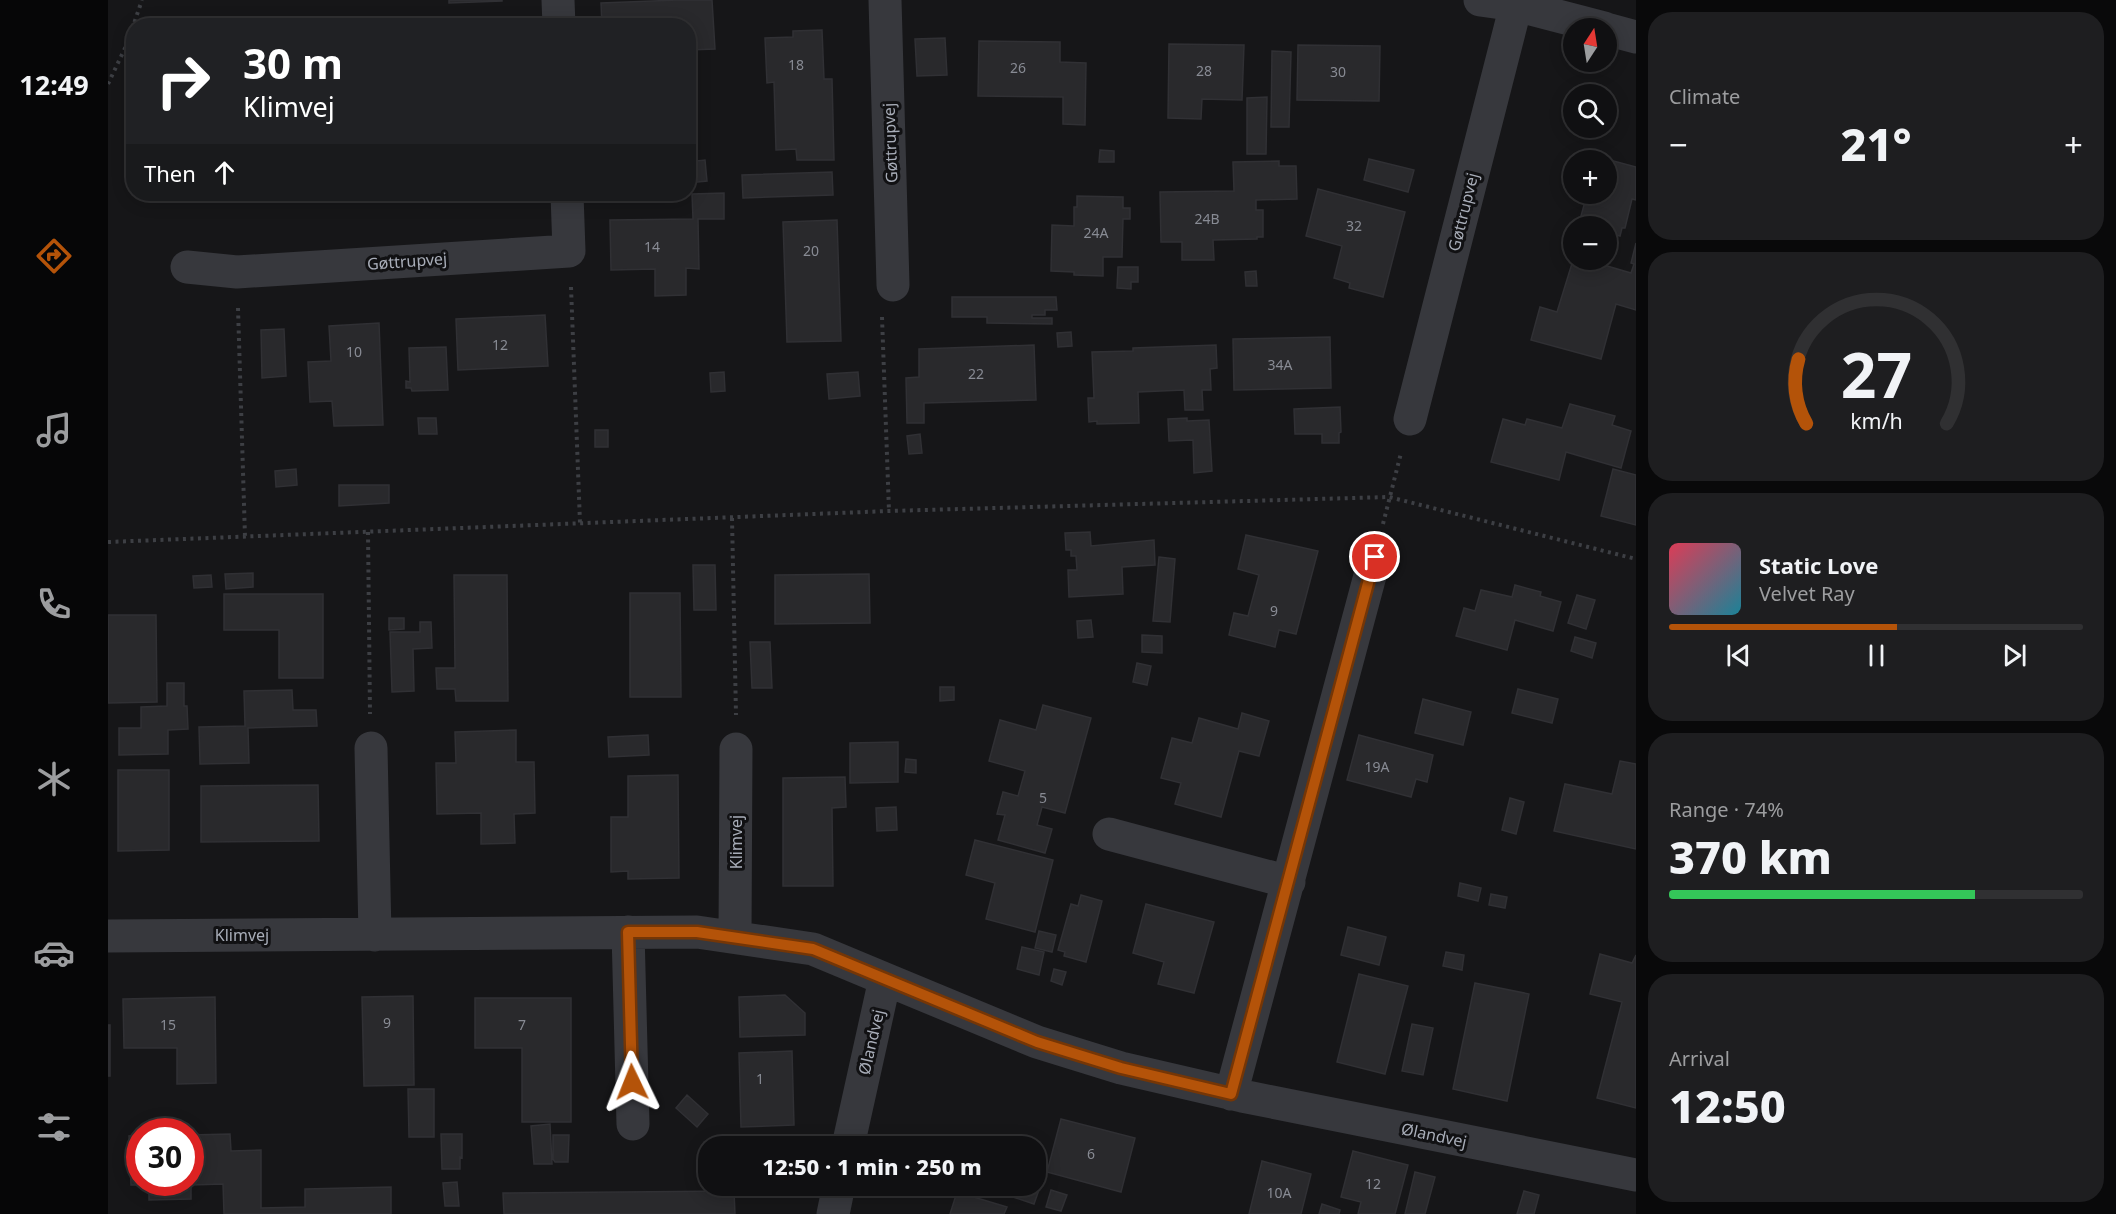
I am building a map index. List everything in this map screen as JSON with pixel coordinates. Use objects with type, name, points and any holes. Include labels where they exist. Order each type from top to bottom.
[{"type":"street","points":[[558,0],[559,18]]},
{"type":"street","name":"Gøttrupvej","points":[[885,0],[893,285]]},
{"type":"street","points":[[1480,0],[1516,5],[1564,18]]},
{"type":"street","name":"Gøttrupvej","points":[[1410,419],[1516,5]]},
{"type":"street","points":[[1617,32],[1636,37]]},
{"type":"street","points":[[567,201],[569,251]]},
{"type":"street","name":"Gøttrupvej","points":[[187,267],[237,272],[569,251]]},
{"type":"street","points":[[1231,1094],[1375,557]]},
{"type":"street","points":[[371,748],[375,935]]},
{"type":"street","name":"Klimvej","points":[[735,936],[736,749]]},
{"type":"street","points":[[1109,834],[1289,882]]},
{"type":"street","points":[[628,932],[633,1124]]},
{"type":"street","name":"Klimvej","points":[[108,936],[697,932],[813,949],[885,979]]},
{"type":"street","name":"Ølandvej","points":[[850,1136],[885,979],[1037,1042],[1121,1068],[1231,1094],[1636,1175]]},
{"type":"street","points":[[833,1214],[837,1196]]},
{"type":"path","points":[[136,18],[142,0]]},
{"type":"path","points":[[108,84],[126,46]]},
{"type":"path","points":[[569,251],[580,523]]},
{"type":"path","points":[[237,272],[245,537]]},
{"type":"path","points":[[889,511],[882,310],[893,285]]},
{"type":"path","points":[[1375,557],[1410,419]]},
{"type":"path","points":[[108,542],[889,511],[1389,497],[1636,559]]},
{"type":"path","points":[[732,518],[736,749]]},
{"type":"path","points":[[368,532],[371,748]]},
{"type":"building","points":[[449,0],[502,0],[502,1],[449,3]]},
{"type":"building","points":[[712,0],[715,49],[696,50],[696,18],[602,18],[601,3]]},
{"type":"building","points":[[822,30],[824,79],[832,79],[834,160],[797,160],[796,149],[776,150],[774,82],[767,83],[765,38],[793,37],[793,31]]},
{"type":"building","points":[[945,38],[947,75],[917,76],[915,39]]},
{"type":"building","points":[[979,41],[1060,42],[1060,62],[1086,63],[1085,125],[1063,124],[1063,97],[978,96]]},
{"type":"building","points":[[1169,44],[1244,45],[1242,100],[1202,99],[1201,119],[1168,118]]},
{"type":"building","points":[[1298,45],[1380,46],[1379,101],[1297,100]]},
{"type":"building","points":[[1272,51],[1291,52],[1289,127],[1271,127]]},
{"type":"building","points":[[1267,97],[1266,154],[1247,154],[1247,98]]},
{"type":"building","points":[[1100,150],[1114,151],[1114,162],[1099,162]]},
{"type":"building","points":[[1369,159],[1414,170],[1408,192],[1364,180]]},
{"type":"building","points":[[705,160],[707,181],[696,182],[696,161]]},
{"type":"building","points":[[1279,161],[1279,166],[1296,166],[1297,199],[1256,200],[1256,210],[1263,210],[1263,237],[1213,240],[1214,260],[1182,260],[1182,242],[1161,242],[1160,192],[1234,191],[1233,162]]},
{"type":"building","points":[[1617,162],[1636,167],[1636,200],[1632,199],[1625,228],[1622,228],[1620,236],[1617,235],[1617,216],[1581,216],[1584,204],[1617,204]]},
{"type":"building","points":[[832,172],[833,195],[743,198],[742,175]]},
{"type":"building","points":[[1318,189],[1405,212],[1383,297],[1349,288],[1350,283],[1334,278],[1342,246],[1306,236]]},
{"type":"building","points":[[724,193],[724,219],[698,219],[699,269],[686,268],[686,295],[655,296],[655,269],[611,270],[610,220],[693,219],[692,201],[696,201],[696,194]]},
{"type":"building","points":[[1077,196],[1123,197],[1123,208],[1130,208],[1130,219],[1123,219],[1122,257],[1103,257],[1103,276],[1051,271],[1052,225],[1074,226],[1074,207],[1077,207]]},
{"type":"building","points":[[837,220],[841,341],[787,342],[783,222]]},
{"type":"building","points":[[1636,243],[1636,310],[1616,304],[1601,359],[1531,340],[1540,307],[1557,312],[1570,270],[1617,269],[1631,273],[1634,264],[1631,263]]},
{"type":"building","points":[[1118,267],[1138,267],[1138,282],[1131,282],[1131,289],[1117,288]]},
{"type":"building","points":[[1256,271],[1257,286],[1246,286],[1245,272]]},
{"type":"building","points":[[952,297],[1056,297],[1057,310],[1045,310],[1045,315],[1032,315],[1032,318],[1052,318],[1052,324],[987,323],[987,317],[952,317]]},
{"type":"building","points":[[545,315],[548,366],[458,370],[456,319]]},
{"type":"building","points":[[379,323],[383,425],[334,426],[332,401],[310,402],[308,362],[331,361],[329,326]]},
{"type":"building","points":[[284,329],[286,376],[262,378],[261,330]]},
{"type":"building","points":[[1071,332],[1072,346],[1058,347],[1057,333]]},
{"type":"building","points":[[1330,337],[1331,388],[1234,390],[1233,339]]},
{"type":"building","points":[[1034,345],[1036,400],[924,403],[924,423],[907,423],[906,378],[919,377],[919,349]]},
{"type":"building","points":[[1216,345],[1217,368],[1210,369],[1211,390],[1202,390],[1203,410],[1185,410],[1184,390],[1138,392],[1139,423],[1097,424],[1097,421],[1089,422],[1088,398],[1094,398],[1092,352]]},
{"type":"building","points":[[446,347],[448,390],[412,391],[411,388],[406,388],[406,381],[410,382],[409,348]]},
{"type":"building","points":[[724,372],[725,391],[711,392],[710,373]]},
{"type":"building","points":[[858,372],[860,396],[829,399],[827,374]]},
{"type":"building","points":[[1570,404],[1615,416],[1612,425],[1631,431],[1621,468],[1566,452],[1559,480],[1491,462],[1503,419],[1525,425],[1527,419],[1562,428]]},
{"type":"building","points":[[1340,407],[1339,443],[1322,443],[1322,434],[1295,434],[1294,409]]},
{"type":"building","points":[[418,418],[436,418],[437,434],[419,434]]},
{"type":"building","points":[[1187,418],[1187,421],[1209,420],[1212,471],[1194,473],[1193,440],[1169,441],[1168,419]]},
{"type":"building","points":[[595,430],[608,430],[608,447],[595,447]]},
{"type":"building","points":[[920,434],[922,453],[909,454],[907,436]]},
{"type":"building","points":[[296,469],[297,485],[276,487],[275,471]]},
{"type":"building","points":[[1613,469],[1636,475],[1636,525],[1601,516]]},
{"type":"building","points":[[339,485],[389,485],[389,503],[339,506]]},
{"type":"building","points":[[1090,532],[1091,546],[1154,540],[1155,565],[1122,567],[1123,594],[1069,597],[1068,570],[1077,570],[1076,556],[1071,556],[1071,550],[1066,550],[1065,533]]},
{"type":"building","points":[[1246,535],[1318,551],[1296,634],[1279,630],[1275,647],[1229,635],[1234,613],[1248,616],[1259,575],[1238,569]]},
{"type":"building","points":[[1159,557],[1175,559],[1170,622],[1153,621]]},
{"type":"building","points":[[693,565],[715,565],[716,610],[694,610]]},
{"type":"building","points":[[253,573],[253,587],[226,589],[225,574]]},
{"type":"building","points":[[869,574],[870,623],[775,624],[775,575]]},
{"type":"building","points":[[211,575],[212,587],[194,588],[193,576]]},
{"type":"building","points":[[454,575],[507,575],[508,701],[456,701],[455,689],[437,689],[436,668],[455,668]]},
{"type":"building","points":[[1515,585],[1541,592],[1540,596],[1561,602],[1553,631],[1515,620],[1507,650],[1456,636],[1464,608],[1475,611],[1481,590],[1512,597]]},
{"type":"building","points":[[630,593],[680,593],[681,697],[630,697]]},
{"type":"building","points":[[224,594],[323,594],[323,678],[279,678],[279,630],[224,630]]},
{"type":"building","points":[[1577,595],[1595,600],[1586,629],[1568,623]]},
{"type":"building","points":[[108,615],[156,615],[157,702],[108,703]]},
{"type":"building","points":[[389,618],[404,618],[404,629],[389,630]]},
{"type":"building","points":[[1091,620],[1093,637],[1078,638],[1077,621]]},
{"type":"building","points":[[420,622],[431,622],[432,648],[413,649],[414,691],[392,692],[390,632],[420,632]]},
{"type":"building","points":[[1142,635],[1162,636],[1162,653],[1142,652]]},
{"type":"building","points":[[1575,637],[1596,643],[1592,658],[1571,651]]},
{"type":"building","points":[[750,642],[770,642],[772,688],[752,688]]},
{"type":"building","points":[[1137,663],[1151,666],[1147,685],[1133,682]]},
{"type":"building","points":[[167,683],[184,683],[184,706],[187,706],[188,729],[168,730],[168,754],[119,755],[119,728],[141,728],[141,707],[167,706]]},
{"type":"building","points":[[940,687],[954,687],[954,700],[940,701]]},
{"type":"building","points":[[1518,689],[1558,699],[1552,723],[1512,713]]},
{"type":"building","points":[[292,690],[293,710],[316,710],[317,726],[248,728],[249,763],[200,764],[199,727],[245,726],[244,691]]},
{"type":"building","points":[[1423,699],[1471,712],[1463,745],[1415,733]]},
{"type":"building","points":[[1043,705],[1091,718],[1065,813],[1042,807],[1037,825],[1052,829],[1045,853],[998,840],[1005,815],[997,814],[1003,792],[1018,796],[1025,771],[989,761],[1000,720],[1036,730]]},
{"type":"building","points":[[1242,713],[1269,721],[1259,756],[1239,751],[1221,817],[1175,804],[1181,783],[1161,778],[1172,738],[1192,743],[1199,718],[1238,729]]},
{"type":"building","points":[[516,730],[516,762],[534,762],[535,813],[514,814],[515,843],[481,844],[481,813],[437,814],[436,763],[456,763],[455,732]]},
{"type":"building","points":[[648,735],[649,755],[609,757],[608,737]]},
{"type":"building","points":[[1359,735],[1433,755],[1427,782],[1416,779],[1411,797],[1347,780]]},
{"type":"building","points":[[898,742],[898,782],[850,783],[850,743]]},
{"type":"building","points":[[906,759],[916,760],[916,773],[905,772]]},
{"type":"building","points":[[1620,761],[1636,764],[1636,849],[1554,831],[1565,784],[1612,794]]},
{"type":"building","points":[[118,770],[169,770],[169,850],[118,851]]},
{"type":"building","points":[[678,775],[679,878],[628,879],[628,871],[611,872],[611,817],[628,817],[628,776]]},
{"type":"building","points":[[845,777],[846,807],[832,808],[833,886],[783,886],[783,778]]},
{"type":"building","points":[[318,785],[319,841],[201,842],[201,786]]},
{"type":"building","points":[[1510,798],[1524,802],[1516,834],[1502,830]]},
{"type":"building","points":[[896,807],[897,830],[877,831],[876,808]]},
{"type":"building","points":[[975,840],[1053,860],[1035,932],[986,919],[995,883],[966,875]]},
{"type":"building","points":[[1460,883],[1481,888],[1478,901],[1458,896]]},
{"type":"building","points":[[1491,894],[1507,897],[1505,908],[1489,905]]},
{"type":"building","points":[[1081,895],[1102,901],[1086,962],[1064,956],[1065,952],[1058,950],[1071,904],[1078,906]]},
{"type":"building","points":[[1146,904],[1214,922],[1194,993],[1158,984],[1164,962],[1133,953]]},
{"type":"building","points":[[1348,927],[1386,937],[1379,965],[1341,955]]},
{"type":"building","points":[[1039,931],[1056,935],[1052,952],[1035,948]]},
{"type":"building","points":[[1022,947],[1044,952],[1039,975],[1017,969]]},
{"type":"building","points":[[1446,952],[1464,955],[1462,970],[1443,966]]},
{"type":"building","points":[[1600,954],[1632,963],[1636,955],[1636,1108],[1597,1098],[1622,1002],[1590,994]]},
{"type":"building","points":[[1054,969],[1066,972],[1062,985],[1051,981]]},
{"type":"building","points":[[1359,974],[1408,986],[1385,1074],[1337,1062]]},
{"type":"building","points":[[1475,983],[1529,994],[1507,1101],[1453,1089]]},
{"type":"building","points":[[785,995],[805,1013],[805,1035],[740,1037],[739,997]]},
{"type":"building","points":[[413,996],[414,1085],[364,1086],[362,997]]},
{"type":"building","points":[[215,997],[216,1083],[177,1084],[177,1048],[124,1048],[123,999]]},
{"type":"building","points":[[475,998],[571,998],[571,1122],[522,1122],[522,1048],[475,1048]]},
{"type":"building","points":[[1412,1024],[1433,1028],[1423,1075],[1402,1071]]},
{"type":"building","points":[[108,1025],[110,1025],[110,1076],[108,1076]]},
{"type":"building","points":[[792,1051],[794,1125],[741,1127],[739,1053]]},
{"type":"building","points":[[408,1089],[434,1089],[434,1137],[409,1137]]},
{"type":"building","points":[[687,1095],[708,1114],[697,1127],[676,1108]]},
{"type":"building","points":[[1061,1119],[1135,1138],[1121,1192],[1047,1172]]},
{"type":"building","points":[[550,1124],[552,1164],[534,1164],[531,1126]]},
{"type":"building","points":[[230,1134],[231,1151],[261,1150],[261,1208],[305,1207],[305,1189],[391,1187],[391,1214],[224,1214],[223,1184],[204,1185],[204,1135]]},
{"type":"building","points":[[441,1134],[462,1134],[460,1169],[442,1169]]},
{"type":"building","points":[[553,1135],[569,1135],[568,1162],[555,1162],[553,1159]]},
{"type":"building","points":[[1353,1151],[1408,1165],[1395,1214],[1358,1214],[1361,1202],[1341,1197]]},
{"type":"building","points":[[1262,1161],[1311,1174],[1301,1214],[1249,1214]]},
{"type":"building","points":[[1415,1172],[1435,1177],[1425,1214],[1405,1214]]},
{"type":"building","points":[[457,1182],[459,1206],[445,1206],[443,1183]]},
{"type":"building","points":[[1051,1190],[1067,1195],[1061,1211],[1046,1207]]},
{"type":"building","points":[[698,1191],[698,1196],[734,1196],[735,1214],[504,1214],[503,1193]]},
{"type":"building","points":[[1524,1191],[1539,1195],[1534,1214],[1517,1214]]},
{"type":"building","points":[[149,1196],[191,1196],[191,1199],[149,1200]]},
{"type":"building","points":[[956,1196],[970,1196],[1007,1207],[1004,1214],[950,1214]]},
{"type":"building","points":[[1010,1196],[1037,1196],[1034,1204]]},
{"type":"building","points":[[1322,1204],[1340,1210],[1339,1214],[1319,1214]]},
{"type":"route","points":[[632,1082],[628,932],[697,932],[813,949],[1037,1042],[1121,1068],[1231,1094],[1375,557]]}]
